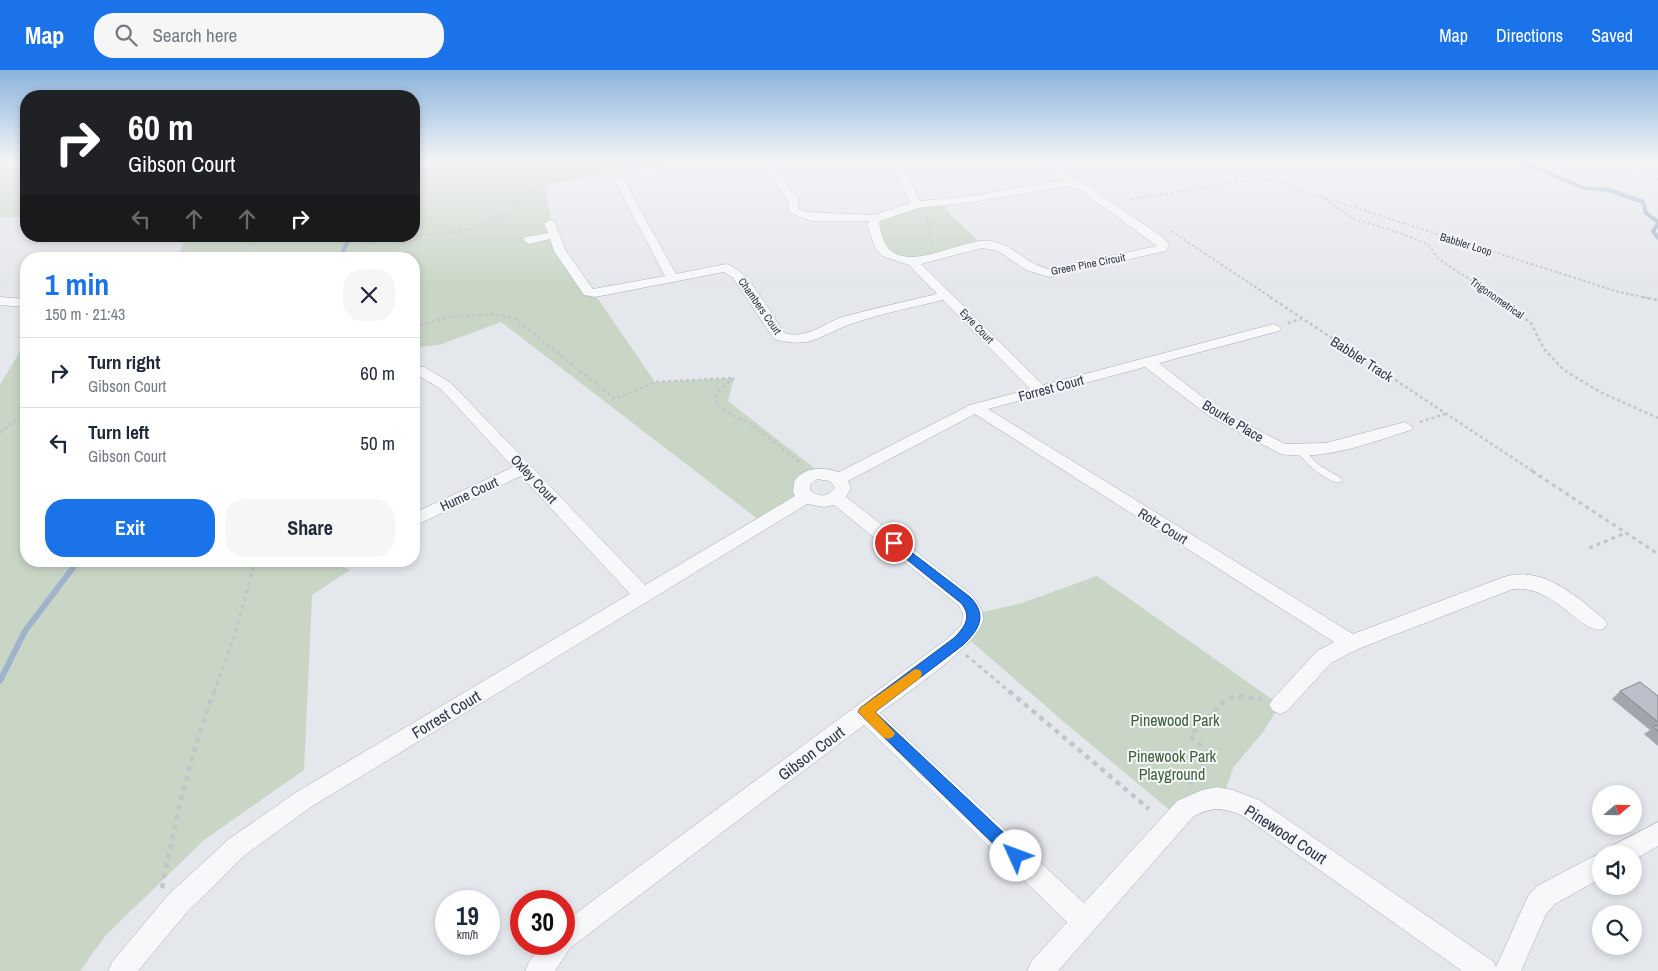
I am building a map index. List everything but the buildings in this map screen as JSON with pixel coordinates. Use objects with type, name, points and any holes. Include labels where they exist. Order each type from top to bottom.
[{"type":"street","points":[[628,202],[672,278]]},
{"type":"street","points":[[793,202],[794,211],[810,217],[865,216],[876,218],[920,204],[941,202]]},
{"type":"street","name":"Green Pine Circuit","points":[[913,262],[934,255],[982,244],[990,244],[1005,248],[1032,269],[1049,272],[1162,248],[1163,245],[1160,241],[1104,202]]},
{"type":"street","points":[[876,218],[873,224],[881,248],[898,258],[913,262]]},
{"type":"street","name":"Chambers Court","points":[[530,240],[552,229],[566,261],[589,292],[594,293],[726,268],[738,275],[779,336],[793,340],[814,336],[848,320],[947,295]]},
{"type":"street","name":"Eyre Court","points":[[913,262],[1040,391]]},
{"type":"street","points":[[0,301],[20,303]]},
{"type":"street","name":"Forrest Court","points":[[838,489],[975,408],[1274,328]]},
{"type":"street","name":"Bourke Place","points":[[1147,361],[1214,413],[1281,449],[1300,452],[1405,427]]},
{"type":"street","name":"Oxley Court","points":[[420,371],[446,386],[643,595]]},
{"type":"street","name":"Rotz Court","points":[[975,408],[1351,643]]},
{"type":"street","name":"Hume Court","points":[[420,517],[524,468]]},
{"type":"street","points":[[814,474],[830,475],[838,489],[820,502],[805,498],[801,492],[802,482],[814,474]]},
{"type":"street","name":"Gibson Court","points":[[575,930],[954,645],[970,631],[974,619],[972,607],[838,489]]},
{"type":"street","name":"Forrest Court","points":[[121,971],[178,903],[237,848],[303,800],[805,498]]},
{"type":"street","points":[[1281,703],[1324,657],[1351,643],[1521,579],[1541,584],[1557,593],[1597,624]]},
{"type":"street","points":[[865,712],[1085,921]]},
{"type":"street","name":"Pinewood Court","points":[[1040,971],[1185,809],[1208,798],[1223,798],[1251,808],[1485,971]]},
{"type":"street","points":[[1637,845],[1658,833]]},
{"type":"street","points":[[1508,971],[1537,905],[1546,895],[1592,870]]},
{"type":"street","points":[[538,971],[550,955]]},
{"type":"lane","name":"Bourke Place","points":[[1300,452],[1316,467],[1338,480]]},
{"type":"path","points":[[420,234],[465,231],[489,222],[506,212],[516,202]]},
{"type":"path","points":[[1129,202],[1134,205]]},
{"type":"path","name":"Trigonometrical","points":[[1329,202],[1354,219],[1403,234],[1429,245],[1437,257],[1447,265],[1479,284],[1531,323],[1544,349],[1564,370],[1600,392],[1658,418]]},
{"type":"path","name":"Babbler Loop","points":[[1338,202],[1619,292],[1658,300]]},
{"type":"path","points":[[920,204],[934,255]]},
{"type":"path","name":"Babbler Track","points":[[1166,227],[1658,554]]},
{"type":"path","points":[[241,252],[253,242]]},
{"type":"path","points":[[360,252],[372,242]]},
{"type":"path","points":[[420,325],[448,317],[492,314],[514,318],[615,398],[655,382],[734,378],[717,392],[716,403],[732,415],[751,424],[814,474]]},
{"type":"path","points":[[1405,427],[1446,414]]},
{"type":"path","points":[[0,434],[20,416]]},
{"type":"path","points":[[1589,548],[1627,533]]},
{"type":"path","points":[[160,894],[180,798],[196,737],[234,638],[253,567]]},
{"type":"path","points":[[954,645],[1149,809]]},
{"type":"path","points":[[1185,789],[1211,763],[1211,757],[1205,748],[1190,736],[1223,702],[1235,696],[1281,703]]},
{"type":"green space","points":[[0,202],[20,202],[20,217],[0,217]]},
{"type":"green space","points":[[420,202],[548,202],[554,235],[655,382],[734,378],[728,401],[822,474],[807,477],[801,492],[763,523],[501,322],[439,345],[420,347],[420,252],[180,252],[184,243],[180,242],[420,242]]},
{"type":"green space","points":[[943,202],[950,214],[982,244],[913,262],[886,253],[876,219],[901,209]]},
{"type":"green space","points":[[20,351],[20,567],[344,567],[350,570],[312,595],[304,770],[204,840],[106,935],[80,971],[0,971],[0,385]]},
{"type":"green space","name":"Pinewood Park","points":[[1097,576],[1280,705],[1263,732],[1233,768],[1223,798],[1178,817],[965,636],[974,614],[1022,603]]},
{"type":"waterway","points":[[1643,202],[1646,213],[1658,222]]},
{"type":"waterway","points":[[1658,224],[1653,231],[1658,238]]},
{"type":"waterway","points":[[342,252],[348,242]]},
{"type":"waterway","points":[[0,681],[25,631],[73,567]]},
{"type":"slow traffic","points":[[888,733],[865,712],[915,674]]},
{"type":"route","points":[[894,543],[966,600],[972,607],[974,614],[973,625],[970,631],[958,642],[865,712],[1016,856]]},
{"type":"park label","name":"Pinewook Park Playground","points":[[1172,765]]}]
